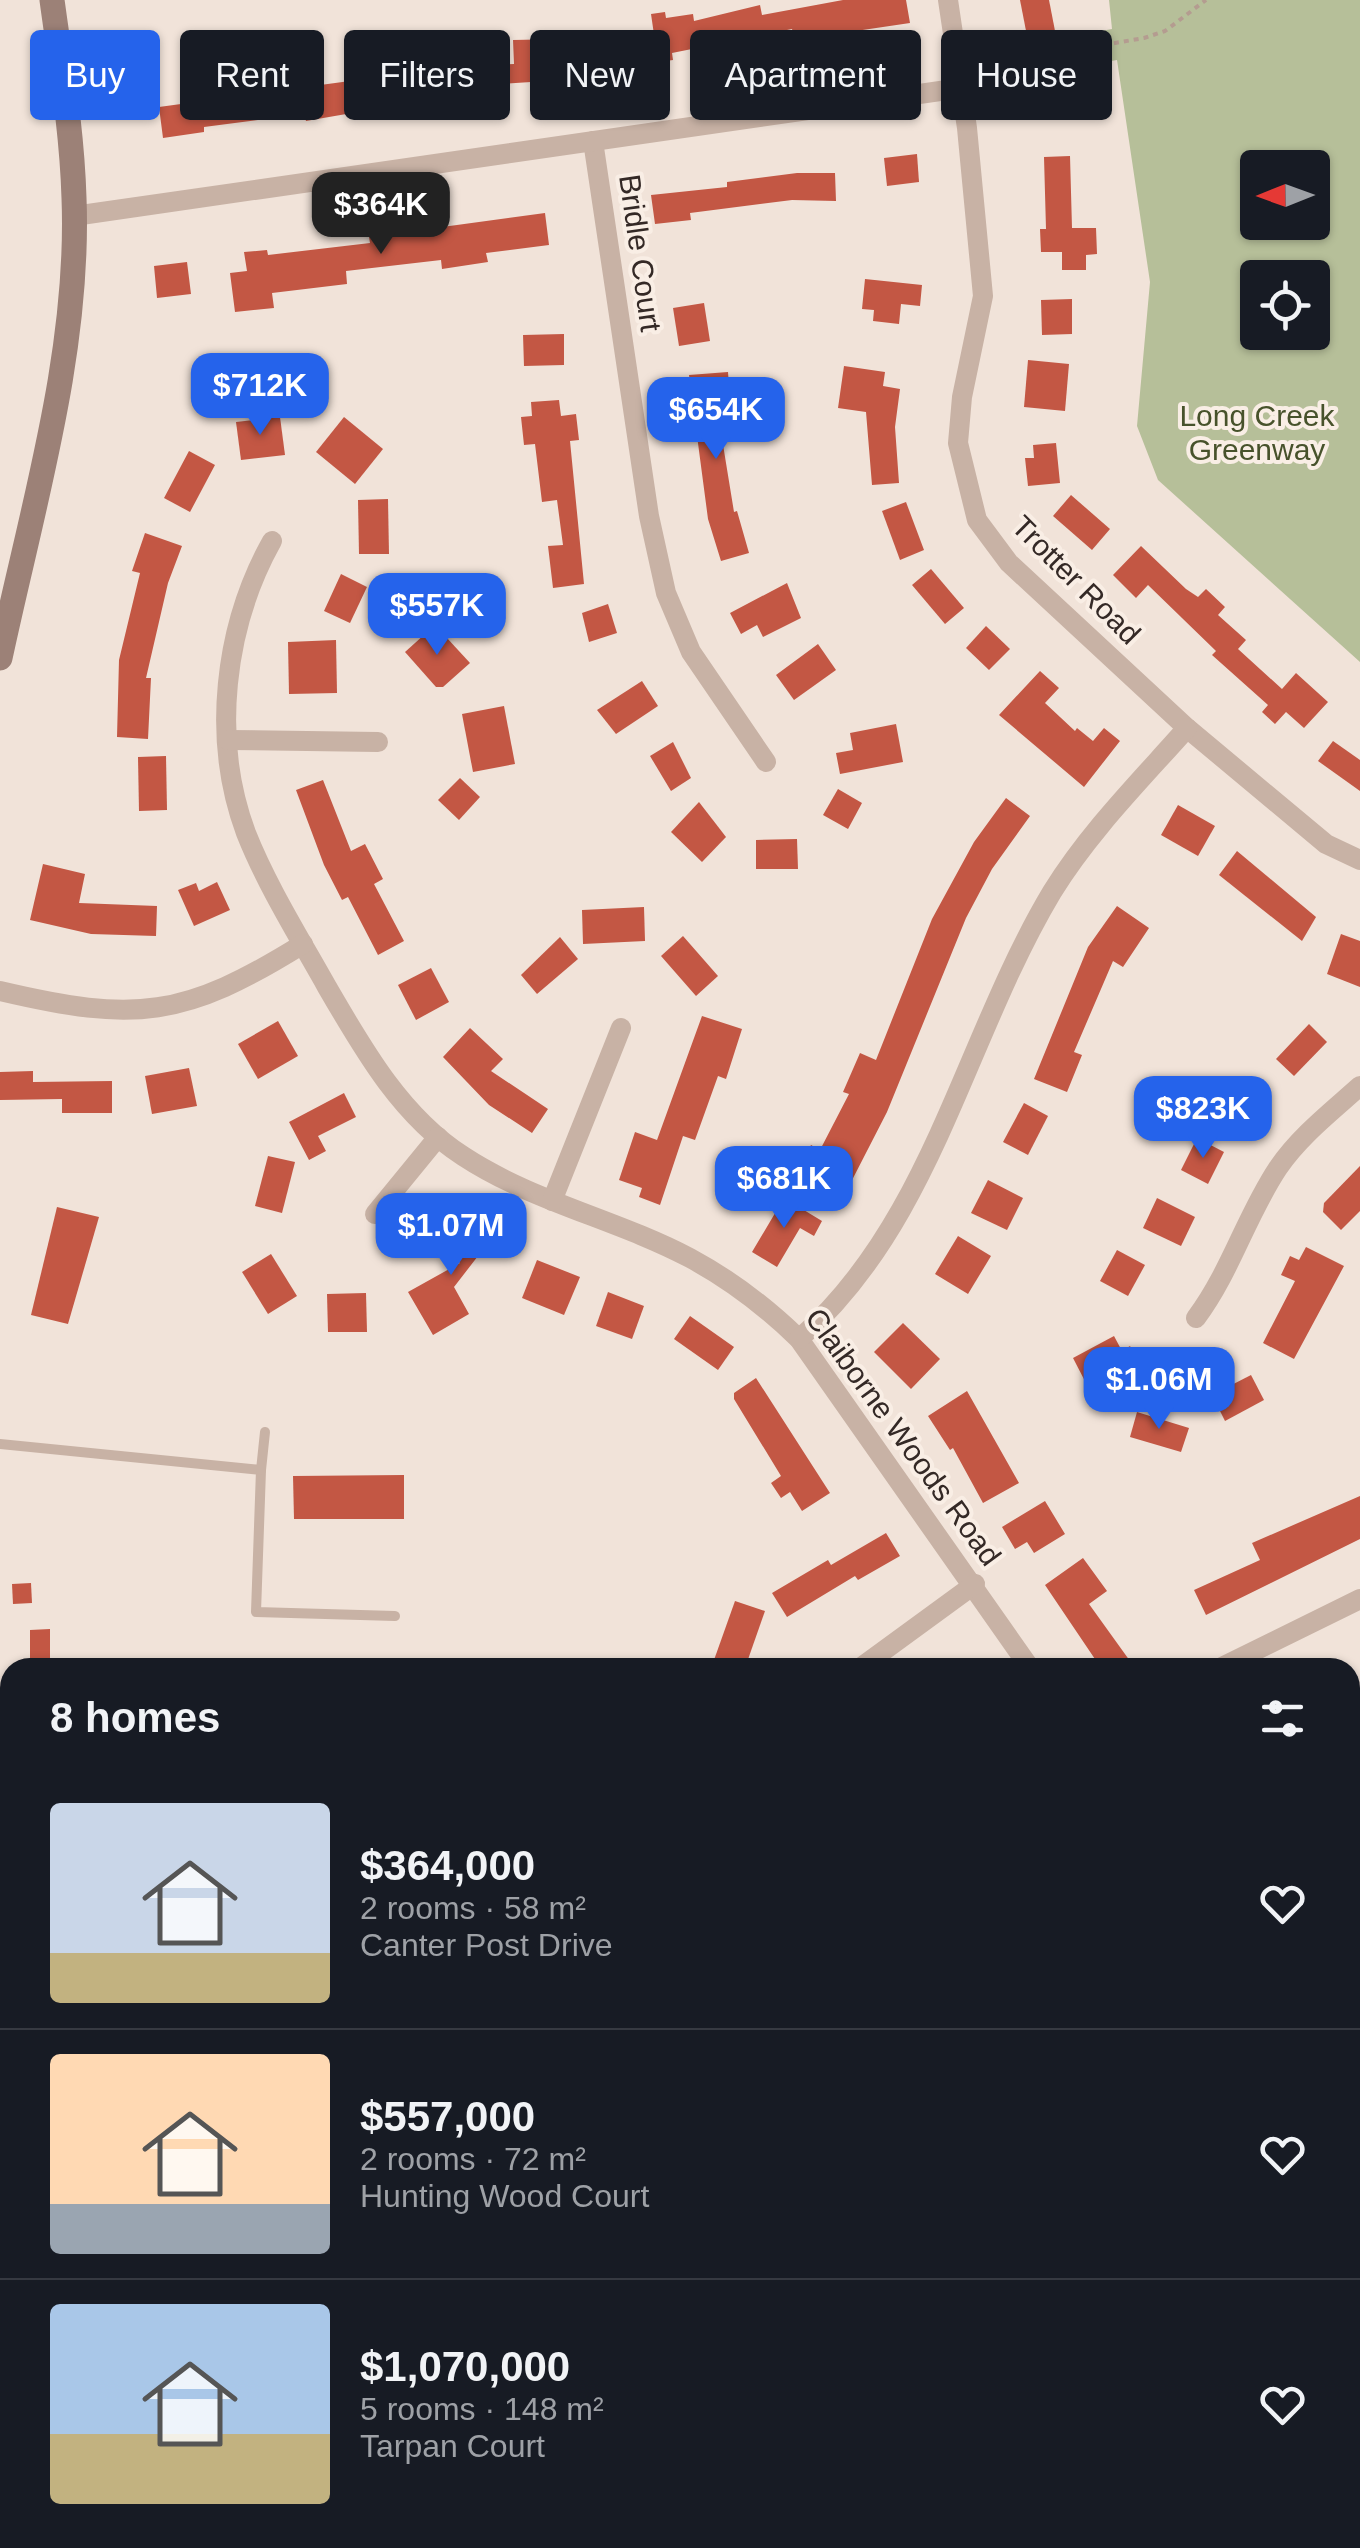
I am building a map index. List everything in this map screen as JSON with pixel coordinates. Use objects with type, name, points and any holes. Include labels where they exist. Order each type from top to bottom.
[{"type":"main road","points":[[0,658],[63,353],[74,216],[70,142],[52,0]]},
{"type":"street","name":"Trotter Road","points":[[948,0],[954,30]]},
{"type":"street","points":[[74,216],[593,142],[941,82]]},
{"type":"street","name":"Trotter Road","points":[[968,120],[983,296],[958,415],[958,444],[977,520],[1009,563],[1187,728],[1326,844],[1360,860]]},
{"type":"street","name":"Bridle Court","points":[[593,142],[648,516],[666,593],[691,652],[766,762]]},
{"type":"street","name":"Claiborne Woods Road","points":[[272,541],[244,599],[233,643],[228,740],[245,829],[303,944],[380,1074],[438,1138],[503,1179],[691,1258],[736,1284],[798,1338],[975,1584],[1023,1658]]},
{"type":"street","points":[[798,1338],[863,1268],[910,1194],[1053,891],[1108,816],[1187,728]]},
{"type":"street","points":[[228,740],[378,742]]},
{"type":"street","points":[[0,991],[92,1010],[162,1008],[229,988],[303,944]]},
{"type":"street","points":[[552,1201],[621,1028]]},
{"type":"street","points":[[1196,1318],[1223,1279],[1278,1169],[1306,1135],[1360,1086]]},
{"type":"street","points":[[375,1214],[438,1138]]},
{"type":"street","points":[[874,1658],[975,1584]]},
{"type":"street","points":[[1240,1658],[1360,1598]]},
{"type":"lane","points":[[265,1432],[256,1612],[395,1616]]},
{"type":"lane","points":[[0,1444],[261,1470]]},
{"type":"path","points":[[1112,45],[1164,31],[1206,0]]},
{"type":"green space","name":"Long Creek Greenway","points":[[1109,0],[1360,0],[1360,662],[1158,480],[1137,426],[1150,282],[1117,60],[1112,61],[1112,30],[1107,30],[1112,29]]},
{"type":"building","points":[[843,0],[906,0],[910,23],[863,30],[690,30],[690,49],[672,53],[670,60],[670,30],[653,30],[651,14],[665,12],[666,18],[693,14],[694,21],[760,5],[762,15]]},
{"type":"building","points":[[1020,0],[1049,0],[1055,30],[1026,30]]},
{"type":"building","points":[[513,40],[530,40],[530,82],[510,83]]},
{"type":"building","points":[[344,82],[344,114],[324,118],[324,85]]},
{"type":"building","points":[[180,104],[180,120],[258,120],[204,127],[204,132],[163,138],[160,107]]},
{"type":"building","points":[[917,154],[919,182],[887,186],[884,158]]},
{"type":"building","points":[[1070,156],[1072,228],[1096,228],[1097,254],[1086,255],[1086,270],[1062,270],[1062,252],[1041,252],[1040,229],[1046,229],[1044,157]]},
{"type":"building","points":[[797,173],[835,173],[836,201],[792,200],[690,213],[691,220],[655,224],[651,195],[727,187],[727,182]]},
{"type":"building","points":[[545,213],[549,245],[486,253],[488,262],[442,269],[441,260],[346,271],[347,284],[272,293],[274,308],[235,312],[230,273],[247,271],[244,252],[267,250],[268,255],[370,243],[369,237]]},
{"type":"building","points":[[187,262],[191,294],[157,298],[154,266]]},
{"type":"building","points":[[865,279],[922,285],[920,306],[901,304],[899,324],[873,321],[874,310],[862,309]]},
{"type":"building","points":[[1072,299],[1072,334],[1042,335],[1041,300]]},
{"type":"building","points":[[704,303],[710,341],[679,346],[673,308]]},
{"type":"building","points":[[564,334],[564,365],[524,366],[523,335]]},
{"type":"building","points":[[1028,360],[1069,364],[1065,411],[1024,407]]},
{"type":"building","points":[[844,366],[885,372],[883,386],[900,389],[895,427],[899,483],[872,485],[866,412],[838,408]]},
{"type":"building","points":[[728,372],[731,413],[718,414],[734,512],[737,511],[749,553],[721,561],[708,519],[689,375]]},
{"type":"building","points":[[559,400],[561,416],[576,414],[579,440],[570,441],[584,584],[553,588],[548,546],[563,545],[557,500],[542,502],[535,444],[524,445],[521,417],[532,416],[531,402]]},
{"type":"building","points":[[280,417],[285,455],[241,460],[236,422]]},
{"type":"building","points":[[344,417],[383,449],[355,484],[316,452]]},
{"type":"building","points":[[1056,443],[1060,483],[1028,486],[1025,458],[1034,458],[1033,445]]},
{"type":"building","points":[[189,451],[215,465],[190,512],[164,498]]},
{"type":"building","points":[[1071,495],[1110,529],[1092,550],[1053,516]]},
{"type":"building","points":[[388,499],[389,554],[359,554],[358,500]]},
{"type":"building","points":[[906,502],[924,550],[900,560],[882,511]]},
{"type":"building","points":[[145,533],[182,546],[168,583],[146,678],[151,678],[148,739],[117,737],[119,660],[140,573],[132,571]]},
{"type":"building","points":[[1141,546],[1186,589],[1198,597],[1206,589],[1225,607],[1218,615],[1246,640],[1238,649],[1282,689],[1296,673],[1328,702],[1304,728],[1286,712],[1275,724],[1262,712],[1268,705],[1212,655],[1216,651],[1148,585],[1136,598],[1113,575]]},
{"type":"building","points":[[931,569],[964,608],[945,624],[912,585]]},
{"type":"building","points":[[341,574],[367,587],[350,623],[324,611]]},
{"type":"building","points":[[787,583],[801,618],[763,637],[757,625],[741,634],[730,613]]},
{"type":"building","points":[[608,604],[617,633],[589,642],[582,613]]},
{"type":"building","points":[[435,625],[470,663],[443,687],[436,687],[405,652]]},
{"type":"building","points":[[986,626],[1010,649],[989,670],[966,648]]},
{"type":"building","points":[[336,640],[337,693],[289,694],[288,642]]},
{"type":"building","points":[[818,644],[836,670],[794,700],[776,675]]},
{"type":"building","points":[[1040,671],[1059,688],[1045,703],[1075,731],[1077,728],[1093,741],[1104,728],[1120,741],[1084,787],[999,715]]},
{"type":"building","points":[[642,681],[658,706],[616,734],[597,710]]},
{"type":"building","points":[[504,706],[515,764],[473,772],[462,714]]},
{"type":"building","points":[[896,724],[903,762],[840,774],[836,753],[853,750],[850,733]]},
{"type":"building","points":[[1333,741],[1360,760],[1360,791],[1318,761]]},
{"type":"building","points":[[673,742],[691,778],[671,791],[650,756]]},
{"type":"building","points":[[166,756],[167,810],[139,811],[138,757]]},
{"type":"building","points":[[460,778],[480,797],[459,820],[438,800]]},
{"type":"building","points":[[323,780],[351,851],[365,844],[383,879],[374,884],[404,941],[378,955],[348,897],[342,900],[324,865],[296,790]]},
{"type":"building","points":[[838,789],[862,803],[848,829],[823,815]]},
{"type":"building","points":[[1006,798],[1030,816],[992,869],[966,918],[887,1112],[849,1186],[802,1162],[811,1145],[820,1150],[849,1094],[843,1092],[860,1053],[876,1060],[932,919],[974,842]]},
{"type":"building","points":[[699,802],[726,837],[702,862],[671,832]]},
{"type":"building","points":[[1178,805],[1215,826],[1198,856],[1161,835]]},
{"type":"building","points":[[797,839],[798,869],[756,869],[756,840]]},
{"type":"building","points":[[1237,851],[1316,917],[1302,941],[1219,875]]},
{"type":"building","points":[[43,864],[85,874],[79,903],[157,906],[156,936],[91,934],[30,920]]},
{"type":"building","points":[[217,882],[230,910],[194,926],[178,890],[196,883],[199,891]]},
{"type":"building","points":[[1117,906],[1149,928],[1123,967],[1113,961],[1074,1052],[1082,1055],[1067,1092],[1034,1079],[1088,947]]},
{"type":"building","points":[[644,907],[645,941],[583,944],[582,910]]},
{"type":"building","points":[[1341,934],[1360,941],[1360,987],[1327,974]]},
{"type":"building","points":[[683,936],[718,976],[696,996],[661,956]]},
{"type":"building","points":[[560,937],[578,959],[537,994],[521,975]]},
{"type":"building","points":[[431,968],[449,1002],[416,1020],[398,985]]},
{"type":"building","points":[[702,1016],[742,1029],[726,1079],[718,1076],[695,1140],[683,1136],[660,1205],[639,1197],[642,1188],[619,1180],[635,1132],[657,1140]]},
{"type":"building","points":[[278,1021],[298,1056],[258,1079],[238,1044]]},
{"type":"building","points":[[1309,1024],[1327,1042],[1294,1076],[1276,1059]]},
{"type":"building","points":[[470,1028],[503,1059],[491,1071],[548,1109],[532,1133],[489,1105],[443,1057]]},
{"type":"building","points":[[189,1068],[197,1106],[152,1114],[145,1076]]},
{"type":"building","points":[[33,1071],[33,1082],[112,1081],[112,1113],[62,1113],[62,1099],[0,1100],[0,1072]]},
{"type":"building","points":[[1249,1081],[1269,1100],[1245,1126],[1225,1106]]},
{"type":"building","points":[[344,1093],[356,1117],[318,1136],[326,1151],[309,1160],[289,1122]]},
{"type":"building","points":[[1024,1103],[1048,1116],[1028,1155],[1003,1142]]},
{"type":"building","points":[[1197,1138],[1224,1152],[1208,1184],[1181,1170]]},
{"type":"building","points":[[268,1156],[295,1162],[282,1213],[255,1206]]},
{"type":"building","points":[[1360,1166],[1360,1211],[1341,1230],[1323,1212],[1324,1203]]},
{"type":"building","points":[[988,1180],[1023,1198],[1007,1230],[971,1213]]},
{"type":"building","points":[[784,1198],[822,1221],[814,1236],[800,1228],[777,1267],[752,1252]]},
{"type":"building","points":[[1157,1198],[1195,1217],[1181,1246],[1143,1228]]},
{"type":"building","points":[[57,1207],[99,1217],[68,1324],[31,1315]]},
{"type":"building","points":[[470,1215],[495,1234],[454,1287],[469,1314],[433,1335],[408,1292],[460,1263],[443,1250]]},
{"type":"building","points":[[958,1236],[991,1256],[968,1294],[935,1274]]},
{"type":"building","points":[[1306,1247],[1344,1266],[1294,1359],[1263,1343],[1295,1281],[1281,1275],[1290,1256],[1299,1260]]},
{"type":"building","points":[[1117,1250],[1145,1265],[1128,1296],[1100,1281]]},
{"type":"building","points":[[271,1254],[297,1296],[268,1314],[242,1272]]},
{"type":"building","points":[[537,1260],[580,1277],[564,1315],[522,1298]]},
{"type":"building","points":[[608,1292],[644,1306],[632,1339],[596,1326]]},
{"type":"building","points":[[366,1293],[367,1332],[328,1332],[327,1294]]},
{"type":"building","points":[[690,1316],[734,1347],[718,1370],[674,1339]]},
{"type":"building","points":[[903,1323],[940,1359],[911,1389],[874,1352]]},
{"type":"building","points":[[1114,1336],[1122,1351],[1130,1346],[1138,1361],[1088,1387],[1073,1358]]},
{"type":"building","points":[[1251,1375],[1264,1400],[1225,1421],[1212,1395]]},
{"type":"building","points":[[756,1378],[830,1493],[802,1511],[790,1492],[781,1498],[771,1483],[781,1476],[734,1399],[734,1393]]},
{"type":"building","points":[[967,1391],[1019,1483],[983,1503],[953,1448],[950,1450],[928,1416]]},
{"type":"building","points":[[1137,1412],[1189,1428],[1181,1452],[1130,1437]]},
{"type":"building","points":[[404,1475],[404,1519],[294,1519],[293,1476]]},
{"type":"building","points":[[1360,1496],[1360,1539],[1206,1615],[1194,1590],[1260,1560],[1252,1543]]},
{"type":"building","points":[[1045,1501],[1065,1534],[1034,1553],[1027,1542],[1015,1549],[1002,1527]]},
{"type":"building","points":[[886,1533],[900,1556],[858,1580],[855,1576],[787,1617],[772,1593],[828,1560],[831,1565]]},
{"type":"building","points":[[1083,1558],[1107,1591],[1089,1604],[1128,1658],[1094,1658],[1045,1585]]},
{"type":"building","points":[[31,1583],[32,1603],[13,1604],[12,1584]]},
{"type":"building","points":[[735,1601],[765,1611],[749,1658],[715,1658]]},
{"type":"building","points":[[50,1629],[50,1658],[30,1658],[30,1630]]}]
